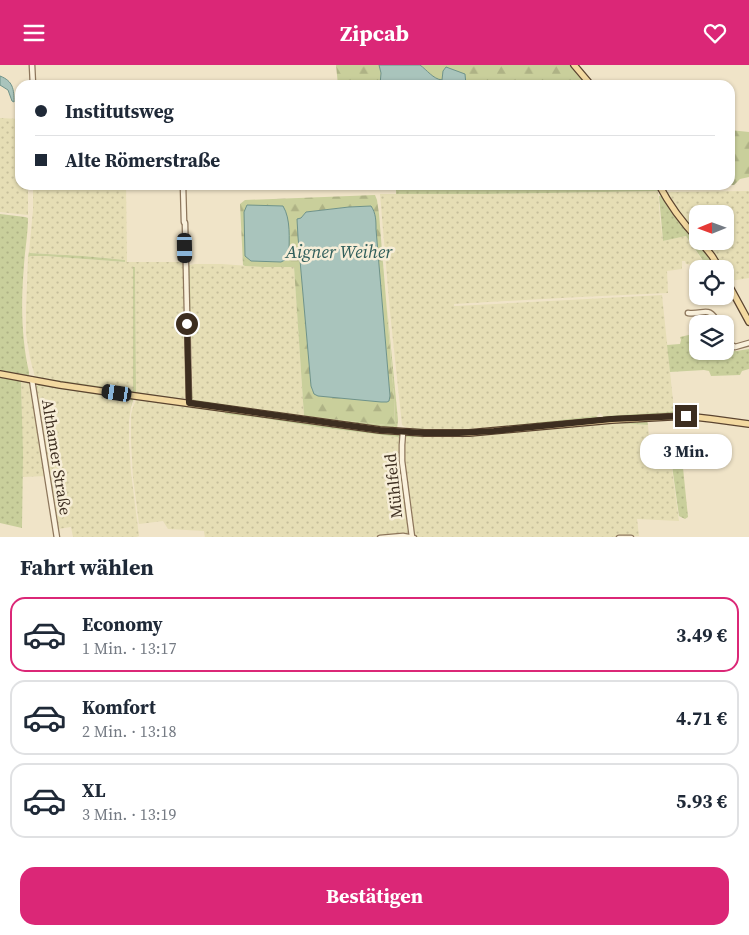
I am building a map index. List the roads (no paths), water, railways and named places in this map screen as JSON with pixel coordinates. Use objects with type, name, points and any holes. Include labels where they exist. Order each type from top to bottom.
[{"type":"main road","points":[[574,65],[587,80]]},
{"type":"main road","points":[[662,190],[679,219],[689,230]]},
{"type":"main road","points":[[734,294],[749,322]]},
{"type":"main road","points":[[0,374],[189,403],[403,432],[469,433],[579,422],[692,417],[749,424]]},
{"type":"street","points":[[32,65],[33,80]]},
{"type":"street","points":[[183,190],[189,403]]},
{"type":"street","points":[[688,313],[707,311],[714,315]]},
{"type":"street","points":[[734,346],[738,347],[749,343]]},
{"type":"street","name":"Althamer Straße","points":[[32,380],[57,537]]},
{"type":"street","name":"Mühlfeld","points":[[403,432],[402,461],[413,537]]},
{"type":"street","points":[[380,537],[413,537]]},
{"type":"street","points":[[620,537],[632,537]]},
{"type":"water","points":[[379,65],[420,65],[433,76],[442,80],[380,80]]},
{"type":"water","points":[[446,67],[465,74],[466,80],[442,80],[443,71]]},
{"type":"water","points":[[0,76],[8,80],[12,86],[14,102],[8,90],[0,85]]},
{"type":"water","points":[[247,205],[283,206],[286,211],[289,229],[289,254],[285,260],[281,262],[251,261],[245,256],[244,212]]},
{"type":"water","name":"Aigner Weiher","points":[[371,206],[376,220],[389,401],[381,402],[318,396],[314,394],[311,386],[297,219],[301,218],[306,212]]}]
